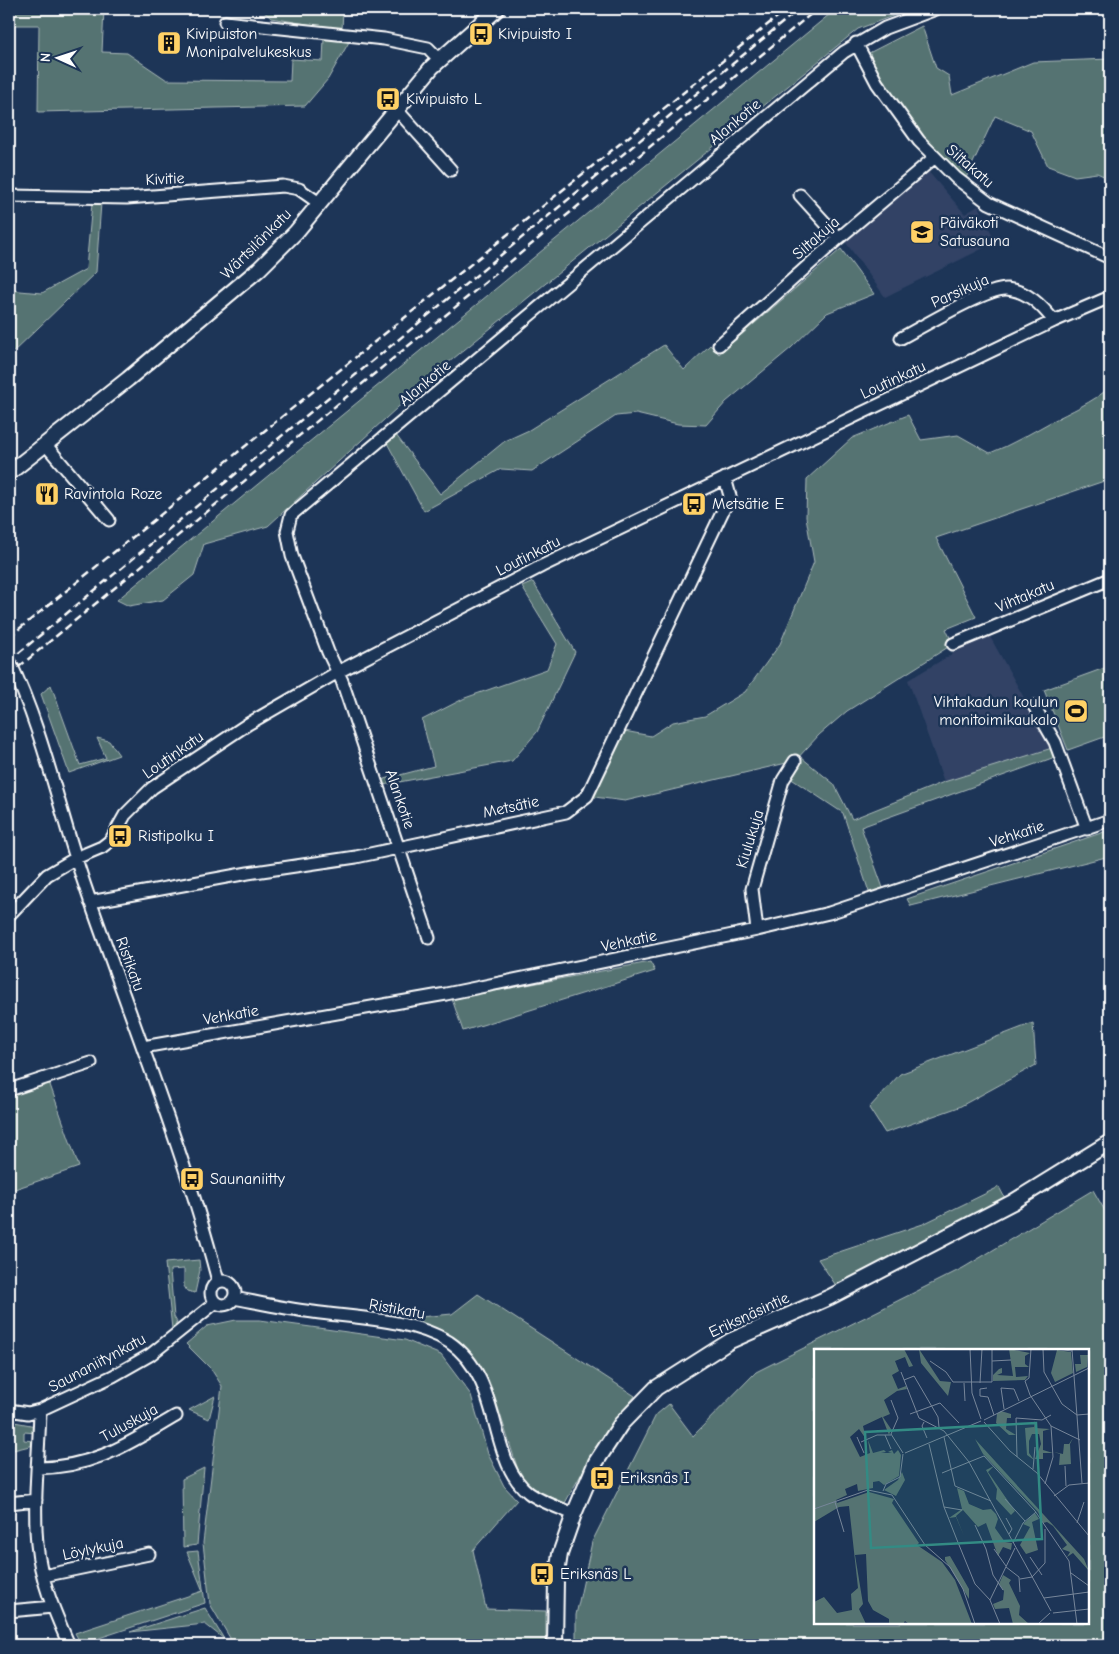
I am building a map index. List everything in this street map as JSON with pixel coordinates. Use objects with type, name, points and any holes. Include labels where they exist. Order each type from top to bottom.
[{"type":"street","name":"Wärtsilänkatu","points":[[9,473],[46,445],[259,270],[296,232],[318,203],[439,59],[497,9]]},
{"type":"street","name":"Alankotie","points":[[429,938],[400,847],[338,672],[328,652],[292,556],[287,530],[292,515],[856,43],[885,28],[936,9]]},
{"type":"street","points":[[225,22],[384,39],[428,48],[439,59]]},
{"type":"street","name":"Siltakatu","points":[[856,43],[877,83],[920,140],[956,178],[989,203],[1110,258]]},
{"type":"street","points":[[397,110],[451,170]]},
{"type":"street","name":"Siltakuja","points":[[719,345],[839,238],[935,157]]},
{"type":"street","name":"Kivitie","points":[[9,196],[127,198],[283,186],[299,189],[318,203]]},
{"type":"street","points":[[800,195],[839,238]]},
{"type":"street","name":"Parsikuja","points":[[901,338],[976,300],[1007,289],[1026,294],[1042,305],[1054,321]]},
{"type":"street","name":"Loutinkatu","points":[[9,915],[47,875],[76,858],[102,847],[111,840],[125,815],[152,788],[257,719],[338,672],[542,566],[1054,321],[1110,297]]},
{"type":"street","points":[[46,445],[109,520]]},
{"type":"street","name":"Metsätie","points":[[90,902],[238,875],[356,857],[566,812],[587,796],[730,496],[725,478]]},
{"type":"street","name":"Vihtakatu","points":[[953,644],[1110,579]]},
{"type":"street","name":"Ristikatu","points":[[9,660],[44,750],[90,902],[143,1047],[185,1171],[218,1281]]},
{"type":"street","points":[[1034,706],[1055,742],[1087,829]]},
{"type":"street","name":"Kiulukuja","points":[[757,930],[752,889],[784,780],[795,761]]},
{"type":"street","name":"Vehkatie","points":[[143,1047],[446,994],[757,930],[829,913],[1110,820]]},
{"type":"street","points":[[9,1090],[91,1063]]},
{"type":"street","name":"Eriksnäsintie","points":[[555,1645],[556,1580],[560,1554],[574,1514],[596,1462],[616,1432],[663,1382],[730,1341],[830,1297],[1013,1202],[1110,1142]]},
{"type":"street","points":[[218,1281],[226,1281],[232,1284],[236,1292],[234,1298],[224,1305],[215,1303],[210,1294],[211,1290],[218,1281]]},
{"type":"street","name":"Ristikatu","points":[[234,1298],[290,1309],[407,1326],[429,1332],[450,1343],[472,1365],[486,1389],[501,1442],[515,1479],[530,1494],[574,1514]]},
{"type":"street","name":"Saunaniitynkatu","points":[[9,1410],[28,1412],[40,1410],[113,1376],[150,1355],[215,1303]]},
{"type":"street","points":[[40,1410],[36,1500],[37,1546],[43,1576],[69,1645]]},
{"type":"street","name":"Tuluskuja","points":[[38,1468],[68,1466],[106,1456],[176,1416]]},
{"type":"street","points":[[9,1503],[36,1500]]},
{"type":"street","name":"Löylykuja","points":[[43,1576],[149,1554]]},
{"type":"street","points":[[9,1611],[53,1606]]},
{"type":"shaded area","name":"Päiväkoti Satusauna","points":[[926,169],[965,214],[978,206],[996,242],[885,297],[844,240]]},
{"type":"shaded area","points":[[988,633],[1052,748],[944,782],[908,680]]},
{"type":"green space","points":[[41,9],[104,9],[102,52],[127,53],[167,80],[290,81],[291,59],[323,61],[324,38],[349,42],[328,79],[305,106],[38,112],[39,25],[9,25],[9,12],[41,12]]},
{"type":"green space","points":[[261,9],[343,9],[342,30],[271,18]]},
{"type":"green space","points":[[836,9],[911,9],[858,29],[432,376],[268,526],[204,544],[194,575],[163,600],[129,606],[117,600]]},
{"type":"green space","points":[[922,26],[936,68],[949,76],[952,95],[1033,62],[1110,59],[1110,179],[1097,173],[1075,176],[1048,166],[1031,131],[995,116],[965,180],[924,138],[896,103],[884,86],[867,54]]},
{"type":"green space","points":[[92,203],[101,203],[96,272],[9,356],[9,290],[42,293],[86,269]]},
{"type":"green space","points":[[841,249],[874,294],[827,313],[791,348],[726,402],[706,425],[678,424],[636,414],[616,416],[532,471],[501,469],[424,511],[387,443],[396,435],[440,494],[505,441],[529,430],[664,345],[684,370],[710,345],[719,354]]},
{"type":"green space","points":[[1110,387],[1110,479],[936,538],[976,617],[946,629],[953,644],[847,711],[819,735],[795,761],[625,801],[587,796],[619,730],[651,736],[673,722],[705,716],[745,692],[780,644],[814,562],[806,517],[807,479],[852,438],[908,415],[921,440],[958,435],[990,453],[1013,443],[1096,398]]},
{"type":"green space","points":[[533,582],[575,652],[537,732],[512,761],[383,785],[381,780],[434,766],[422,720],[465,698],[547,669],[557,644],[522,587]]},
{"type":"green space","points":[[1110,666],[1110,735],[1068,750],[1044,690]]},
{"type":"green space","points":[[51,685],[80,765],[106,758],[97,738],[109,741],[119,755],[69,773],[41,694]]},
{"type":"green space","points":[[1052,748],[1055,757],[861,827],[883,888],[869,892],[843,813],[790,778],[802,758],[834,784],[852,819],[944,782]]},
{"type":"green space","points":[[1110,830],[1110,856],[911,906],[907,899]]},
{"type":"green space","points":[[650,962],[655,971],[463,1031],[452,999]]},
{"type":"green space","points":[[1033,1023],[1036,1065],[959,1107],[885,1133],[869,1108],[900,1074]]},
{"type":"green space","points":[[49,1082],[79,1167],[9,1191],[9,1094]]},
{"type":"green space","points":[[999,1187],[1006,1200],[837,1287],[818,1259],[923,1224]]},
{"type":"green space","points":[[1093,1190],[1108,1216],[1110,1215],[1110,1645],[576,1645],[576,1615],[592,1542],[656,1415],[669,1404],[693,1436],[756,1372],[963,1268]]},
{"type":"green space","points":[[199,1260],[200,1270],[195,1293],[187,1291],[184,1286],[184,1269],[170,1270],[174,1317],[177,1322],[172,1329],[165,1263]]},
{"type":"green space","points":[[478,1294],[635,1396],[597,1448],[565,1503],[532,1489],[520,1476],[492,1389],[475,1360],[452,1338],[432,1327],[400,1319],[452,1314]]},
{"type":"green space","points":[[236,1320],[260,1320],[405,1340],[441,1355],[471,1395],[488,1454],[504,1486],[517,1500],[473,1550],[486,1609],[546,1611],[546,1645],[230,1645],[230,1638],[210,1604],[203,1543],[222,1386],[211,1369],[186,1344],[207,1326]]},
{"type":"green space","points":[[215,1396],[209,1419],[189,1410]]},
{"type":"green space","points":[[9,1421],[36,1426],[36,1433],[24,1432],[24,1440],[34,1441],[34,1445],[9,1451]]},
{"type":"green space","points":[[204,1468],[197,1545],[183,1547],[182,1479]]},
{"type":"green space","points":[[198,1551],[205,1603],[81,1644],[75,1633],[203,1591],[187,1552]]},
{"type":"green space","points":[[205,1608],[224,1639],[205,1624],[130,1632]]},
{"type":"railway","points":[[9,637],[787,9]]},
{"type":"railway","points":[[9,661],[799,9]]},
{"type":"railway","points":[[9,675],[817,9]]},
{"type":"place","name":"Kivipuisto I","points":[[481,34]]},
{"type":"place","name":"Kivipuiston Monipalvelukeskus","points":[[169,43]]},
{"type":"place","name":"Kivipuisto L","points":[[388,99]]},
{"type":"place","name":"Päiväkoti Satusauna","points":[[922,232]]},
{"type":"place","name":"Ravintola Roze","points":[[47,494]]},
{"type":"place","name":"Metsätie E","points":[[694,504]]},
{"type":"place","name":"Vihtakadun koulun monitoimikaukalo","points":[[1076,711]]},
{"type":"place","name":"Ristipolku I","points":[[120,836]]},
{"type":"place","name":"Saunaniitty","points":[[192,1179]]},
{"type":"place","name":"Eriksnäs I","points":[[602,1478]]},
{"type":"place","name":"Eriksnäs L","points":[[542,1574]]}]
